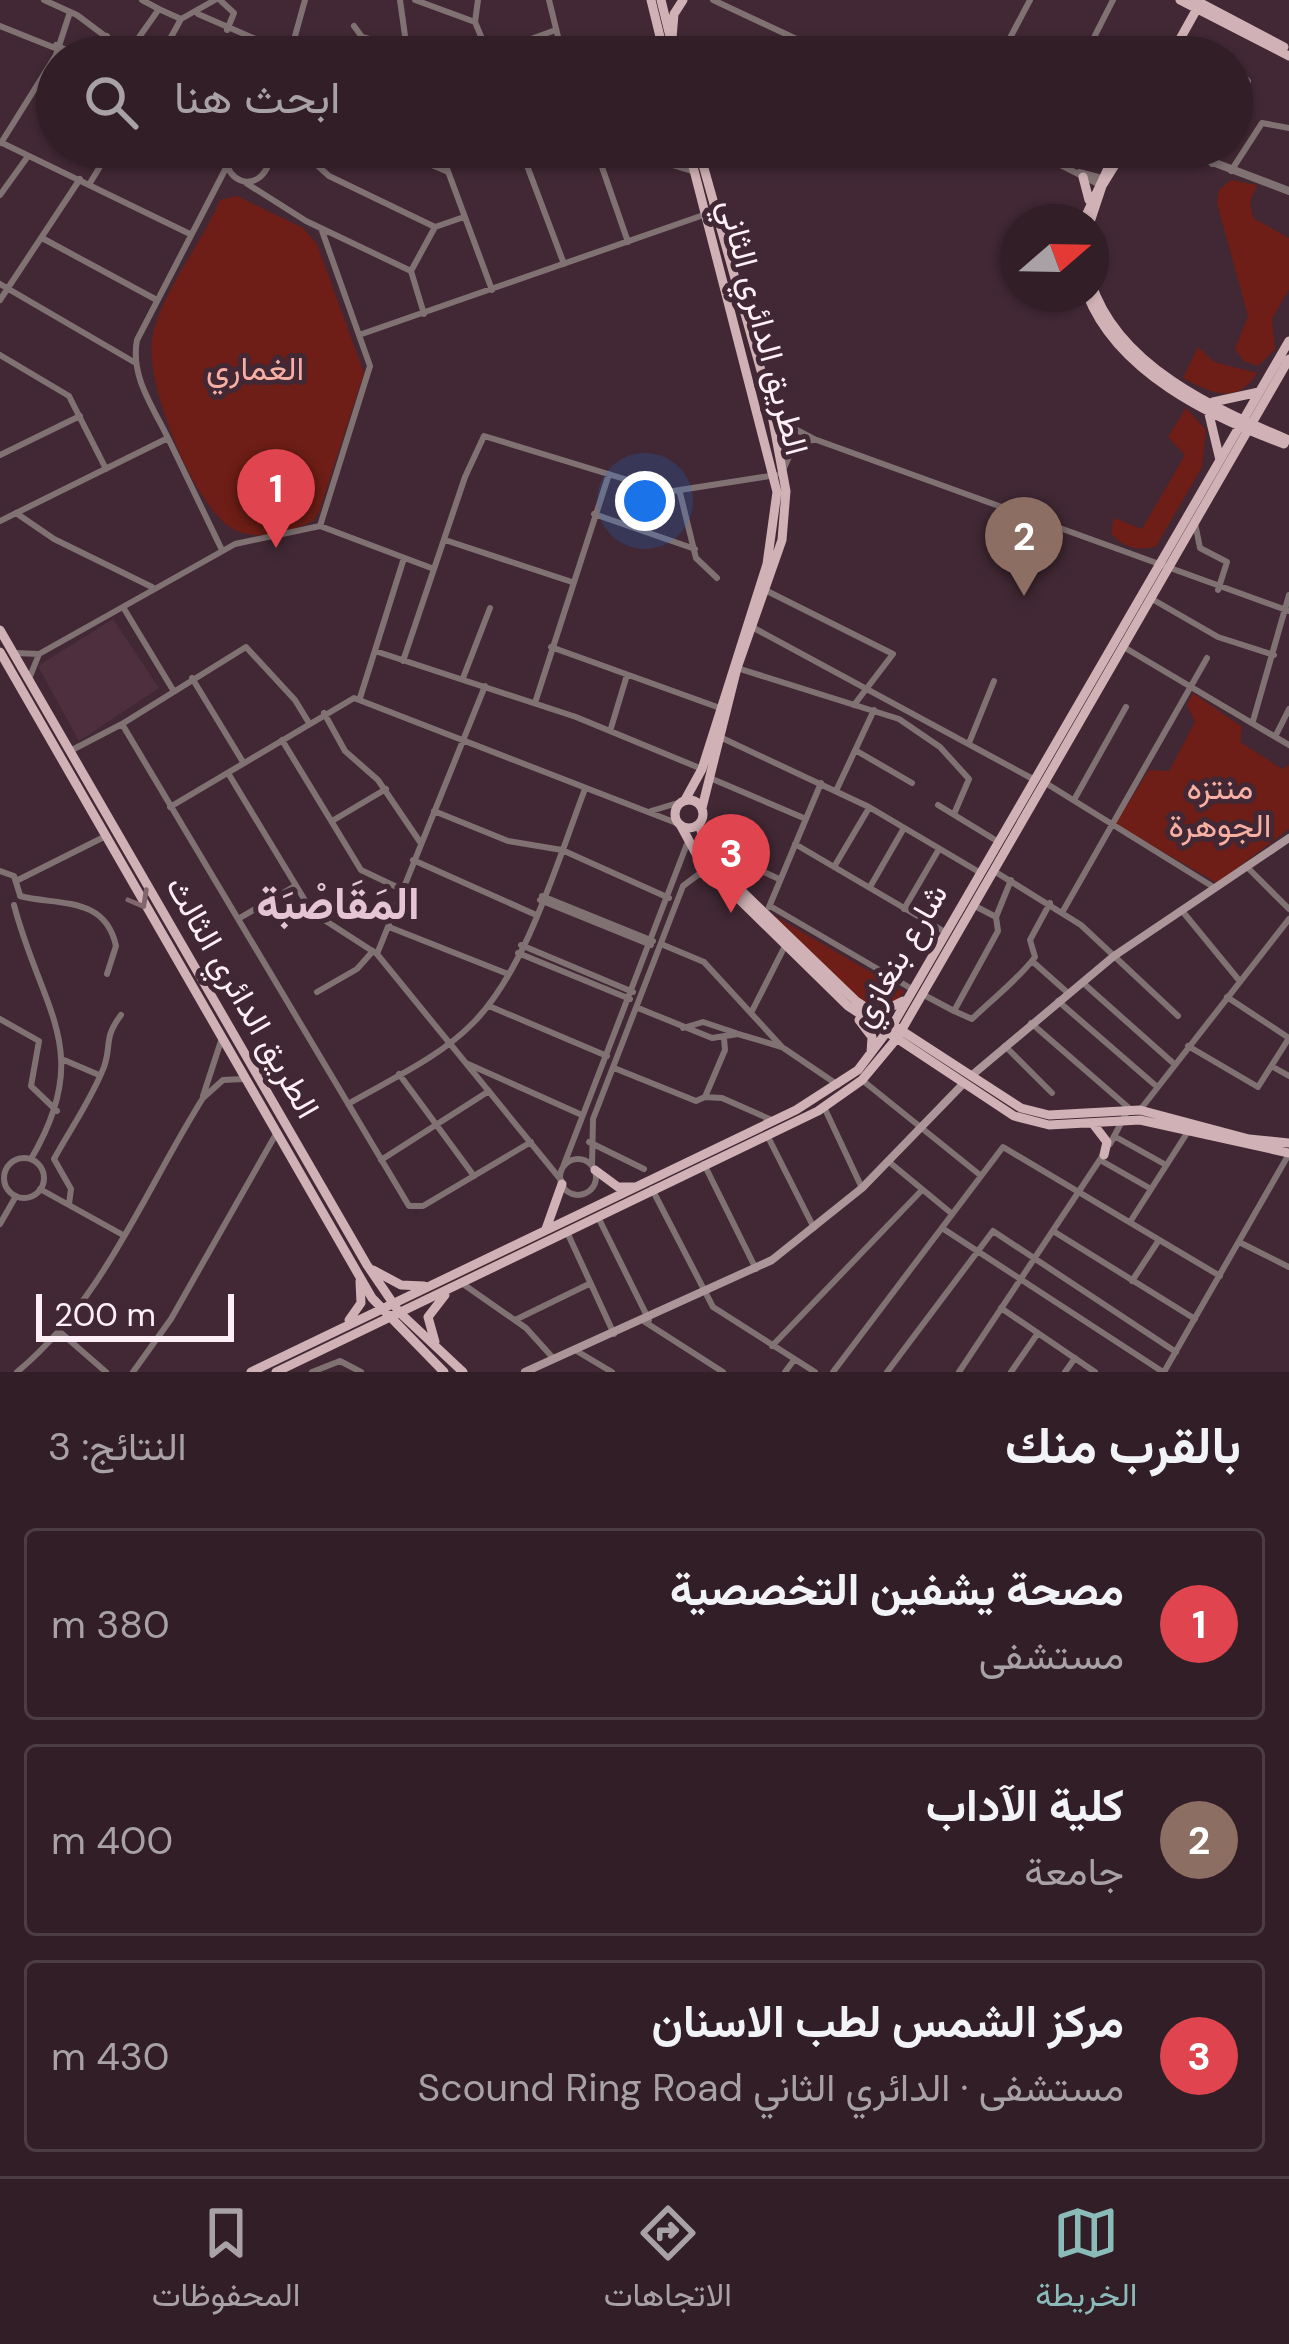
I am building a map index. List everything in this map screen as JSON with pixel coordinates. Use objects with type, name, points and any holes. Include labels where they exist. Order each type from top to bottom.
[{"type":"main road","points":[[651,0],[660,36]]},
{"type":"main road","points":[[661,0],[669,36]]},
{"type":"main road","points":[[672,36],[674,14],[683,0]]},
{"type":"main road","points":[[1180,0],[1201,4],[1289,53]]},
{"type":"main road","points":[[1184,36],[1201,4]]},
{"type":"main road","name":"الطريق الدائري الثاني","points":[[693,168],[711,212]]},
{"type":"main road","points":[[702,168],[755,373]]},
{"type":"main road","points":[[1089,204],[1093,178],[1102,168]]},
{"type":"main road","points":[[1089,204],[1093,178],[1104,168]]},
{"type":"main road","points":[[1098,312],[1121,350],[1210,406],[1280,440]]},
{"type":"main road","points":[[1103,312],[1121,338],[1210,406],[1220,460]]},
{"type":"main road","name":"شارع بنغازي","points":[[914,993],[973,905],[1289,341]]},
{"type":"main road","name":"شارع بنغازي","points":[[1261,396],[1289,359]]},
{"type":"main road","name":"الطريق الدائري الثاني","points":[[717,733],[782,540],[779,443],[769,399],[755,373]]},
{"type":"main road","name":"الطريق الدائري الثاني","points":[[717,733],[720,708],[773,539],[781,474],[755,373]]},
{"type":"main road","points":[[1210,406],[1261,396],[1264,418],[1280,440]]},
{"type":"main road","name":"شارع بنغازي","points":[[650,1186],[768,1137],[862,1080],[894,1032],[979,872],[1122,646],[1162,566],[1195,524],[1234,458],[1245,425]]},
{"type":"main road","points":[[1234,458],[1250,443],[1280,440]]},
{"type":"main road","name":"الطريق الدائري الثالث","points":[[0,630],[367,1264],[396,1307],[464,1372]]},
{"type":"main road","name":"الطريق الدائري الثالث","points":[[0,652],[359,1276],[383,1313],[445,1372]]},
{"type":"main road","points":[[717,733],[705,773],[699,824],[704,844],[721,871],[894,1032]]},
{"type":"main road","points":[[705,773],[675,812],[687,844],[720,882],[765,914],[785,946],[848,1006],[872,1037],[870,1057]]},
{"type":"main road","points":[[683,801],[702,808]]},
{"type":"main road","points":[[680,825],[699,824]]},
{"type":"main road","points":[[526,1372],[756,1269],[862,1187],[967,1080],[1058,1001],[1114,956],[1289,838]]},
{"type":"main road","points":[[121,866],[132,859]]},
{"type":"main road","points":[[864,1007],[883,1011],[914,993]]},
{"type":"main road","points":[[848,1006],[1022,1119],[1089,1123],[1132,1114],[1289,1154]]},
{"type":"main road","name":"شارع بنغازي","points":[[250,1372],[339,1330],[467,1281],[567,1232],[838,1085],[894,1032]]},
{"type":"main road","points":[[967,1080],[1033,1113],[1132,1114],[1289,1143]]},
{"type":"main road","points":[[1089,1123],[1103,1133],[1102,1158]]},
{"type":"main road","points":[[594,1171],[618,1187],[650,1186]]},
{"type":"main road","points":[[538,1237],[554,1216],[563,1185]]},
{"type":"main road","name":"شارع بنغازي","points":[[396,1307],[435,1284],[596,1214]]},
{"type":"main road","points":[[367,1264],[401,1285],[435,1284]]},
{"type":"main road","points":[[339,1330],[362,1303],[359,1276]]},
{"type":"main road","points":[[437,1348],[429,1313],[467,1281]]},
{"type":"main road","name":"شارع بنغازي","points":[[276,1372],[383,1313]]},
{"type":"street","points":[[44,0],[107,36]]},
{"type":"street","points":[[142,0],[181,19]]},
{"type":"street","points":[[172,36],[181,19],[218,0],[234,13],[227,30]]},
{"type":"street","points":[[296,36],[304,0]]},
{"type":"street","points":[[400,0],[404,36]]},
{"type":"street","points":[[416,0],[475,22]]},
{"type":"street","points":[[478,0],[475,22],[480,36]]},
{"type":"street","points":[[549,0],[555,36]]},
{"type":"street","points":[[713,0],[790,36]]},
{"type":"street","points":[[1011,36],[1030,0]]},
{"type":"street","points":[[1095,36],[1113,0]]},
{"type":"street","points":[[141,36],[159,6]]},
{"type":"street","points":[[60,36],[70,12]]},
{"type":"street","points":[[197,14],[246,36]]},
{"type":"street","points":[[0,26],[36,40]]},
{"type":"street","points":[[354,26],[361,36]]},
{"type":"street","points":[[542,36],[553,32]]},
{"type":"street","points":[[36,81],[0,142],[36,162]]},
{"type":"street","points":[[1253,137],[1262,123],[1289,128]]},
{"type":"street","points":[[0,195],[26,158]]},
{"type":"street","points":[[52,168],[190,234]]},
{"type":"street","points":[[90,183],[99,168]]},
{"type":"street","points":[[134,362],[155,299],[226,168]]},
{"type":"street","points":[[229,168],[243,182],[321,228],[411,271]]},
{"type":"street","points":[[266,168],[267,197]]},
{"type":"street","points":[[320,168],[435,227]]},
{"type":"street","points":[[439,168],[448,172]]},
{"type":"street","points":[[447,168],[492,290]]},
{"type":"street","points":[[528,168],[564,264]]},
{"type":"street","points":[[602,168],[628,242]]},
{"type":"street","points":[[681,168],[694,172]]},
{"type":"street","points":[[1073,168],[1093,178]]},
{"type":"street","points":[[1223,168],[1289,191]]},
{"type":"street","points":[[214,191],[264,174]]},
{"type":"street","points":[[0,300],[4,286],[80,179]]},
{"type":"street","points":[[359,335],[711,212]]},
{"type":"street","points":[[424,314],[411,271],[435,227],[464,217]]},
{"type":"street","points":[[320,526],[370,366],[321,228]]},
{"type":"street","points":[[41,238],[155,299]]},
{"type":"street","points":[[4,286],[134,362],[220,548]]},
{"type":"street","points":[[0,356],[69,396],[106,469]]},
{"type":"street","points":[[769,399],[793,428],[814,439],[1218,590],[1287,611]]},
{"type":"street","points":[[0,455],[80,416]]},
{"type":"street","points":[[404,661],[484,436],[680,493],[781,474],[791,450],[814,439]]},
{"type":"street","points":[[0,508],[3,520],[168,438]]},
{"type":"street","points":[[535,703],[609,474]]},
{"type":"street","points":[[680,493],[703,568],[717,578]]},
{"type":"street","points":[[16,513],[54,539],[152,586]]},
{"type":"street","points":[[594,514],[695,548]]},
{"type":"street","points":[[1195,524],[1200,548],[1227,562],[1218,590]]},
{"type":"street","points":[[14,653],[39,654],[220,548],[320,526],[434,569]]},
{"type":"street","points":[[445,540],[572,582]]},
{"type":"street","points":[[360,699],[404,558]]},
{"type":"street","points":[[766,590],[893,654],[854,705]]},
{"type":"street","points":[[1253,721],[1289,595]]},
{"type":"street","points":[[1150,598],[1218,637],[1274,655]]},
{"type":"street","points":[[123,608],[173,690]]},
{"type":"street","points":[[463,678],[490,608]]},
{"type":"street","points":[[752,627],[1074,800],[1218,890]]},
{"type":"street","points":[[1122,646],[1289,745]]},
{"type":"street","points":[[70,751],[246,647],[296,700],[309,723]]},
{"type":"street","points":[[551,647],[720,708]]},
{"type":"street","points":[[375,651],[610,730],[806,819]]},
{"type":"street","points":[[29,679],[39,654]]},
{"type":"street","points":[[1063,911],[1207,658]]},
{"type":"street","points":[[737,668],[910,725],[969,778],[954,814]]},
{"type":"street","points":[[610,730],[627,675]]},
{"type":"street","points":[[192,678],[244,763]]},
{"type":"street","points":[[969,743],[994,681]]},
{"type":"street","points":[[317,992],[375,953],[485,686]]},
{"type":"street","points":[[170,807],[349,698],[680,825]]},
{"type":"street","points":[[1074,800],[1126,706]]},
{"type":"street","points":[[1276,735],[1289,709]]},
{"type":"street","points":[[836,790],[874,710]]},
{"type":"street","points":[[324,713],[345,751],[386,788],[420,842]]},
{"type":"street","points":[[910,725],[916,714]]},
{"type":"street","points":[[122,724],[413,1208],[531,1142]]},
{"type":"street","points":[[717,733],[869,807],[979,872]]},
{"type":"street","points":[[282,740],[364,874],[401,889]]},
{"type":"street","points":[[855,750],[912,782]]},
{"type":"street","points":[[228,773],[316,916],[375,953],[563,1185],[596,1214]]},
{"type":"street","points":[[821,783],[765,914],[972,1019],[1032,961]]},
{"type":"street","points":[[331,821],[386,788]]},
{"type":"street","points":[[348,1104],[450,1043],[489,1006],[520,949],[585,789]]},
{"type":"street","points":[[648,812],[683,801]]},
{"type":"street","points":[[938,805],[998,841]]},
{"type":"street","points":[[834,867],[869,807]]},
{"type":"street","points":[[434,812],[508,841],[562,850],[669,898]]},
{"type":"street","points":[[869,888],[904,828]]},
{"type":"street","points":[[18,880],[104,837]]},
{"type":"street","points":[[687,844],[638,1008],[593,1119],[589,1142],[596,1214],[647,1321],[723,1372]]},
{"type":"street","points":[[704,844],[779,879]]},
{"type":"street","points":[[795,844],[945,932]]},
{"type":"street","points":[[904,908],[939,849]]},
{"type":"street","points":[[413,860],[534,914]]},
{"type":"street","points":[[1249,869],[1289,909]]},
{"type":"street","points":[[992,870],[1063,911],[1178,1016]]},
{"type":"street","points":[[0,871],[18,880]]},
{"type":"street","points":[[563,1185],[563,1167],[631,995],[689,877],[698,874],[720,882]]},
{"type":"street","points":[[5,910],[20,896],[18,880]]},
{"type":"street","points":[[954,1011],[998,931],[996,917],[1011,880]]},
{"type":"street","points":[[238,919],[295,886]]},
{"type":"street","points":[[20,896],[68,900],[99,916],[116,946],[107,974]]},
{"type":"street","points":[[541,898],[702,960],[782,1047],[838,1085]]},
{"type":"street","points":[[1050,903],[1031,937],[1032,961],[1068,993]]},
{"type":"street","points":[[14,905],[64,1060],[57,1111],[31,1159]]},
{"type":"street","points":[[973,905],[996,917]]},
{"type":"street","points":[[1183,912],[1238,980]]},
{"type":"street","points":[[959,1372],[1114,1136],[1289,919]]},
{"type":"street","points":[[388,926],[508,974]]},
{"type":"street","points":[[752,1011],[785,946]]},
{"type":"street","points":[[520,949],[631,995]]},
{"type":"street","points":[[1082,982],[1172,1062]]},
{"type":"street","points":[[1186,1046],[1253,1087],[1263,1084],[1289,1038],[1226,996]]},
{"type":"street","points":[[1058,1001],[1156,1085]]},
{"type":"street","points":[[489,1006],[607,1056],[682,1099],[722,1098],[775,1121]]},
{"type":"street","points":[[638,1008],[683,1028],[724,1038],[738,1034]]},
{"type":"street","points":[[69,1204],[71,1190],[54,1159],[99,1075],[106,1035],[121,1015]]},
{"type":"street","points":[[0,1019],[38,1039],[40,1059],[31,1086],[57,1111]]},
{"type":"street","points":[[683,1028],[703,1022],[782,1047]]},
{"type":"street","points":[[1031,1023],[1132,1114]]},
{"type":"street","points":[[17,1372],[60,1333],[123,1235],[203,1098],[218,1062],[220,1037]]},
{"type":"street","points":[[705,1097],[725,1050],[724,1038]]},
{"type":"street","points":[[1005,1046],[1052,1093]]},
{"type":"street","points":[[64,1060],[99,1075]]},
{"type":"street","points":[[465,1062],[593,1119]]},
{"type":"street","points":[[1273,1067],[1289,1076]]},
{"type":"street","points":[[399,1074],[474,1177]]},
{"type":"street","points":[[203,1098],[223,1080],[244,1078]]},
{"type":"street","points":[[862,1080],[980,1175]]},
{"type":"street","points":[[381,1160],[489,1091]]},
{"type":"street","points":[[824,1107],[862,1187]]},
{"type":"street","points":[[1130,1222],[1189,1130]]},
{"type":"street","points":[[133,1372],[171,1319],[276,1134]]},
{"type":"street","points":[[1114,1136],[1166,1165]]},
{"type":"street","points":[[768,1137],[814,1228]]},
{"type":"street","points":[[589,1142],[644,1169]]},
{"type":"street","points":[[833,1372],[1005,1147],[1220,1276]]},
{"type":"street","points":[[942,1228],[1164,1372],[1289,1154]]},
{"type":"street","points":[[1102,1158],[1150,1189]]},
{"type":"street","points":[[16,1196],[5,1185],[5,1169],[16,1159],[31,1159],[44,1174],[40,1189]]},
{"type":"street","points":[[563,1167],[578,1160],[594,1171]]},
{"type":"street","points":[[888,1161],[952,1213]]},
{"type":"street","points":[[704,1164],[756,1269]]},
{"type":"street","points":[[563,1185],[588,1192],[594,1171]]},
{"type":"street","points":[[650,1186],[703,1295],[719,1314],[815,1372]]},
{"type":"street","points":[[0,1224],[16,1196],[40,1189],[123,1235]]},
{"type":"street","points":[[772,1346],[922,1190]]},
{"type":"street","points":[[567,1232],[614,1334]]},
{"type":"street","points":[[887,1372],[974,1251],[997,1232],[1176,1352]]},
{"type":"street","points":[[1053,1232],[1195,1319]]},
{"type":"street","points":[[1132,1281],[1159,1240]]},
{"type":"street","points":[[1239,1242],[1289,1267]]},
{"type":"street","points":[[467,1281],[554,1359]]},
{"type":"street","points":[[515,1320],[589,1284]]},
{"type":"street","points":[[1001,1308],[1095,1372]]},
{"type":"street","points":[[60,1333],[106,1372]]},
{"type":"street","points":[[1011,1372],[1038,1333]]},
{"type":"street","points":[[575,1350],[612,1372]]},
{"type":"street","points":[[1065,1372],[1075,1358]]},
{"type":"street","points":[[785,1372],[794,1360]]},
{"type":"street","points":[[312,1372],[340,1361],[361,1372]]},
{"type":"shaded area","points":[[113,619],[159,688],[79,741],[38,666]]},
{"type":"green space","points":[[1231,180],[1257,185],[1250,202],[1253,218],[1289,238],[1289,289],[1272,319],[1275,349],[1258,366],[1244,361],[1235,349],[1248,316],[1217,203],[1219,190]]},
{"type":"green space","name":"الغماري","points":[[237,196],[303,228],[317,244],[364,373],[319,512],[304,525],[263,535],[233,529],[203,496],[175,443],[152,360],[156,323],[172,288],[220,200]]},
{"type":"green space","points":[[1198,347],[1214,362],[1257,373],[1232,393],[1204,388],[1183,378]]},
{"type":"green space","points":[[1186,408],[1206,430],[1202,467],[1156,546],[1125,545],[1111,533],[1114,518],[1142,529],[1185,455],[1168,437]]},
{"type":"green space","name":"منتزه الجوهرة","points":[[1193,693],[1242,727],[1240,742],[1282,769],[1289,765],[1289,829],[1217,883],[1115,824],[1149,770],[1169,771],[1195,722],[1187,705]]},
{"type":"green space","points":[[773,915],[905,992],[889,1007],[862,1002]]},
{"type":"place","name":"مصحة يشفين التخصصية","points":[[276,548]]},
{"type":"place","name":"كلية الآداب","points":[[1024,596]]},
{"type":"place","name":"مركز الشمس لطب الاسنان","points":[[731,913]]},
{"type":"district","name":"المَقَاصْبَة","points":[[338,903]]}]
